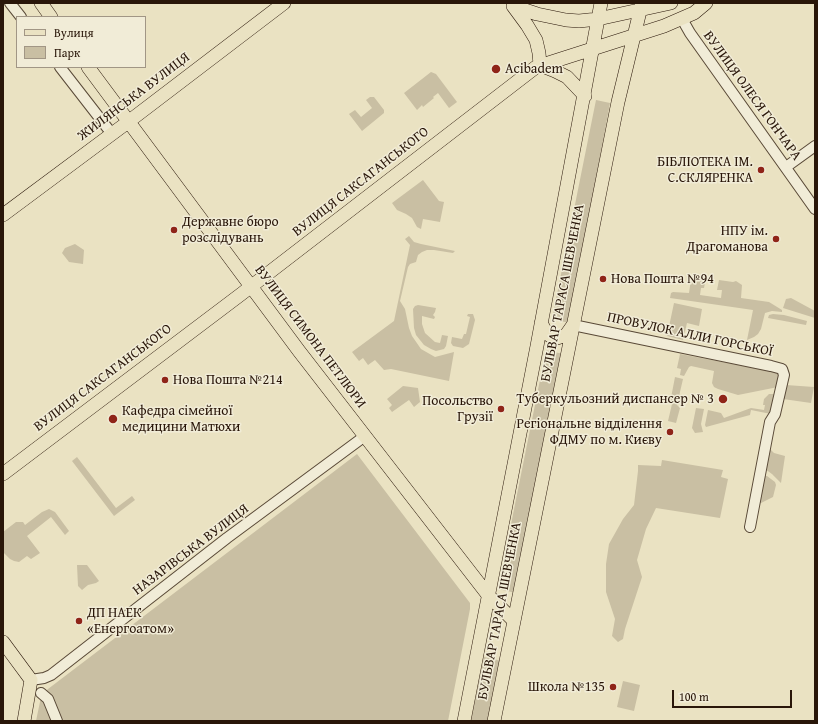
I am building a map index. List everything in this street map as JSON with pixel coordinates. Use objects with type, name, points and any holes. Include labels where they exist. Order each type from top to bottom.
[{"type":"main road","points":[[41,3],[50,16]]},
{"type":"main road","name":"ЖИЛЯНСЬКА ВУЛИЦЯ","points":[[3,215],[284,3]]},
{"type":"main road","name":"БУЛЬВАР ТАРАСА ШЕВЧЕНКА","points":[[464,721],[585,96],[601,3]]},
{"type":"main road","points":[[512,4],[536,14],[566,20],[598,19],[644,5],[671,3]]},
{"type":"main road","name":"ВУЛИЦЯ САКСАГАНСЬКОГО","points":[[3,474],[251,287],[536,67],[682,19],[694,13],[706,3]]},
{"type":"main road","points":[[512,4],[536,40],[540,65],[556,71],[566,77],[585,96]]},
{"type":"main road","name":"БУЛЬВАР ТАРАСА ШЕВЧЕНКА","points":[[494,721],[618,102],[634,36],[644,5]]},
{"type":"main road","name":"ВУЛИЦЯ СИМОНА ПЕТЛЮРИ","points":[[89,68],[251,287],[365,436],[488,595],[514,620]]},
{"type":"main road","points":[[541,323],[550,336],[557,338],[566,335],[573,325]]},
{"type":"main road","points":[[3,642],[31,680],[24,721]]},
{"type":"street","points":[[10,3],[20,16]]},
{"type":"street","name":"ВУЛИЦЯ ОЛЕСЯ ГОНЧАРА","points":[[682,19],[693,38],[815,209]]},
{"type":"street","points":[[61,68],[112,134]]},
{"type":"street","points":[[786,167],[815,146]]},
{"type":"street","name":"ПРОВУЛОК АЛЛИ ГОРСЬКОЇ","points":[[573,325],[782,369],[784,375],[774,414],[770,422],[750,527]]},
{"type":"street","name":"НАЗАРІВСЬКА ВУЛИЦЯ","points":[[31,680],[44,678],[51,674],[227,538],[365,436]]},
{"type":"street","points":[[41,693],[48,699],[57,721]]},
{"type":"green space","points":[[431,72],[436,74],[457,102],[449,108],[438,93],[423,107],[422,105],[417,110],[404,93]]},
{"type":"green space","points":[[370,97],[374,97],[384,110],[384,113],[362,131],[349,114],[355,110],[361,117],[372,108],[366,100]]},
{"type":"green space","points":[[596,100],[610,103],[569,323],[552,319]]},
{"type":"green space","points":[[423,180],[439,201],[444,202],[440,222],[423,219],[421,229],[417,227],[412,218],[397,210],[392,203]]},
{"type":"green space","points":[[409,236],[414,242],[455,251],[453,253],[427,250],[418,255],[416,262],[410,264],[408,267],[400,301],[405,309],[412,336],[421,349],[435,357],[454,352],[449,381],[391,369],[384,370],[375,360],[368,365],[363,358],[359,361],[352,352],[394,321],[410,245],[405,239]]},
{"type":"green space","points":[[75,244],[84,250],[83,264],[69,262],[62,253],[65,248]]},
{"type":"green space","points":[[698,276],[706,277],[704,288],[701,288],[700,295],[721,298],[722,290],[717,290],[719,280],[736,281],[742,285],[741,298],[769,302],[782,310],[782,312],[772,311],[765,313],[761,329],[758,334],[747,340],[753,310],[670,298],[671,293],[673,292],[689,293],[691,279]]},
{"type":"green space","points":[[791,298],[815,311],[815,318],[783,308],[786,299]]},
{"type":"green space","points":[[674,303],[702,309],[699,326],[687,323],[683,340],[667,336]]},
{"type":"green space","points":[[418,305],[436,308],[433,315],[435,317],[434,319],[422,316],[422,324],[425,333],[435,342],[440,343],[442,335],[448,336],[444,349],[436,351],[431,349],[424,345],[416,335],[413,309]]},
{"type":"green space","points":[[468,314],[473,314],[475,320],[469,344],[463,348],[453,346],[451,343],[452,337],[462,339],[464,334],[466,334],[470,317],[467,316]]},
{"type":"green space","points":[[769,315],[784,315],[807,321],[806,325],[768,318]]},
{"type":"green space","points":[[546,350],[563,354],[516,593],[498,589]]},
{"type":"green space","points":[[680,354],[780,373],[778,387],[738,395],[718,389],[714,387],[712,383],[714,371],[691,366],[684,376],[680,375],[681,369],[677,368]]},
{"type":"green space","points":[[675,377],[683,379],[677,405],[680,408],[676,423],[668,421],[672,404],[670,403]]},
{"type":"green space","points":[[786,385],[814,387],[811,403],[783,399]]},
{"type":"green space","points":[[403,386],[418,388],[420,402],[414,407],[409,400],[392,412],[389,408],[392,405],[387,399]]},
{"type":"green space","points":[[769,394],[776,394],[771,414],[751,410],[750,415],[706,427],[705,425],[708,410],[721,413],[724,418],[751,408],[764,410],[764,399]]},
{"type":"green space","points":[[696,408],[704,409],[701,424],[703,432],[695,433],[692,428]]},
{"type":"green space","points":[[770,449],[774,453],[785,456],[781,483],[765,469]]},
{"type":"green space","points":[[357,454],[470,603],[448,721],[36,721],[41,697],[48,689]]},
{"type":"green space","points":[[77,457],[116,508],[132,496],[135,500],[114,516],[72,461]]},
{"type":"green space","points":[[662,460],[723,470],[721,477],[728,479],[720,518],[656,508],[646,529],[637,560],[642,577],[623,639],[618,642],[612,636],[615,619],[606,592],[606,564],[609,544],[623,519],[634,505],[638,465],[661,466]]},
{"type":"green space","points":[[764,476],[767,476],[775,482],[776,485],[773,497],[760,503]]},
{"type":"green space","points":[[49,509],[55,512],[69,531],[65,535],[51,517],[27,536],[40,553],[31,559],[27,556],[19,562],[10,559],[3,552],[3,532],[16,522],[23,522],[25,525],[42,512]]},
{"type":"green space","points":[[77,565],[87,565],[99,581],[88,585],[82,590],[78,586]]},
{"type":"green space","points":[[484,657],[502,661],[490,721],[471,721]]},
{"type":"green space","points":[[623,681],[640,685],[634,711],[617,707]]},
{"type":"place","name":"Acibadem","points":[[496,69]]},
{"type":"place","name":"БІБЛІОТЕКА ІМ. С.СКЛЯРЕНКА","points":[[761,170]]},
{"type":"place","name":"Державне бюро розслідувань","points":[[174,230]]},
{"type":"place","name":"НПУ ім. Драгоманова","points":[[776,239]]},
{"type":"place","name":"Нова Пошта №94","points":[[603,279]]},
{"type":"place","name":"Нова Пошта №214","points":[[165,380]]},
{"type":"place","name":"Туберкульозний диспансер № 3","points":[[723,399]]},
{"type":"place","name":"Посольство Грузії","points":[[501,409]]},
{"type":"place","name":"Кафедра сімейної медицини Матюхи","points":[[113,419]]},
{"type":"place","name":"Регіональне відділення ФДМУ по м. Києву","points":[[670,432]]},
{"type":"place","name":"ДП НАЕК «Енергоатом»","points":[[79,621]]},
{"type":"place","name":"Школа №135","points":[[613,687]]}]
